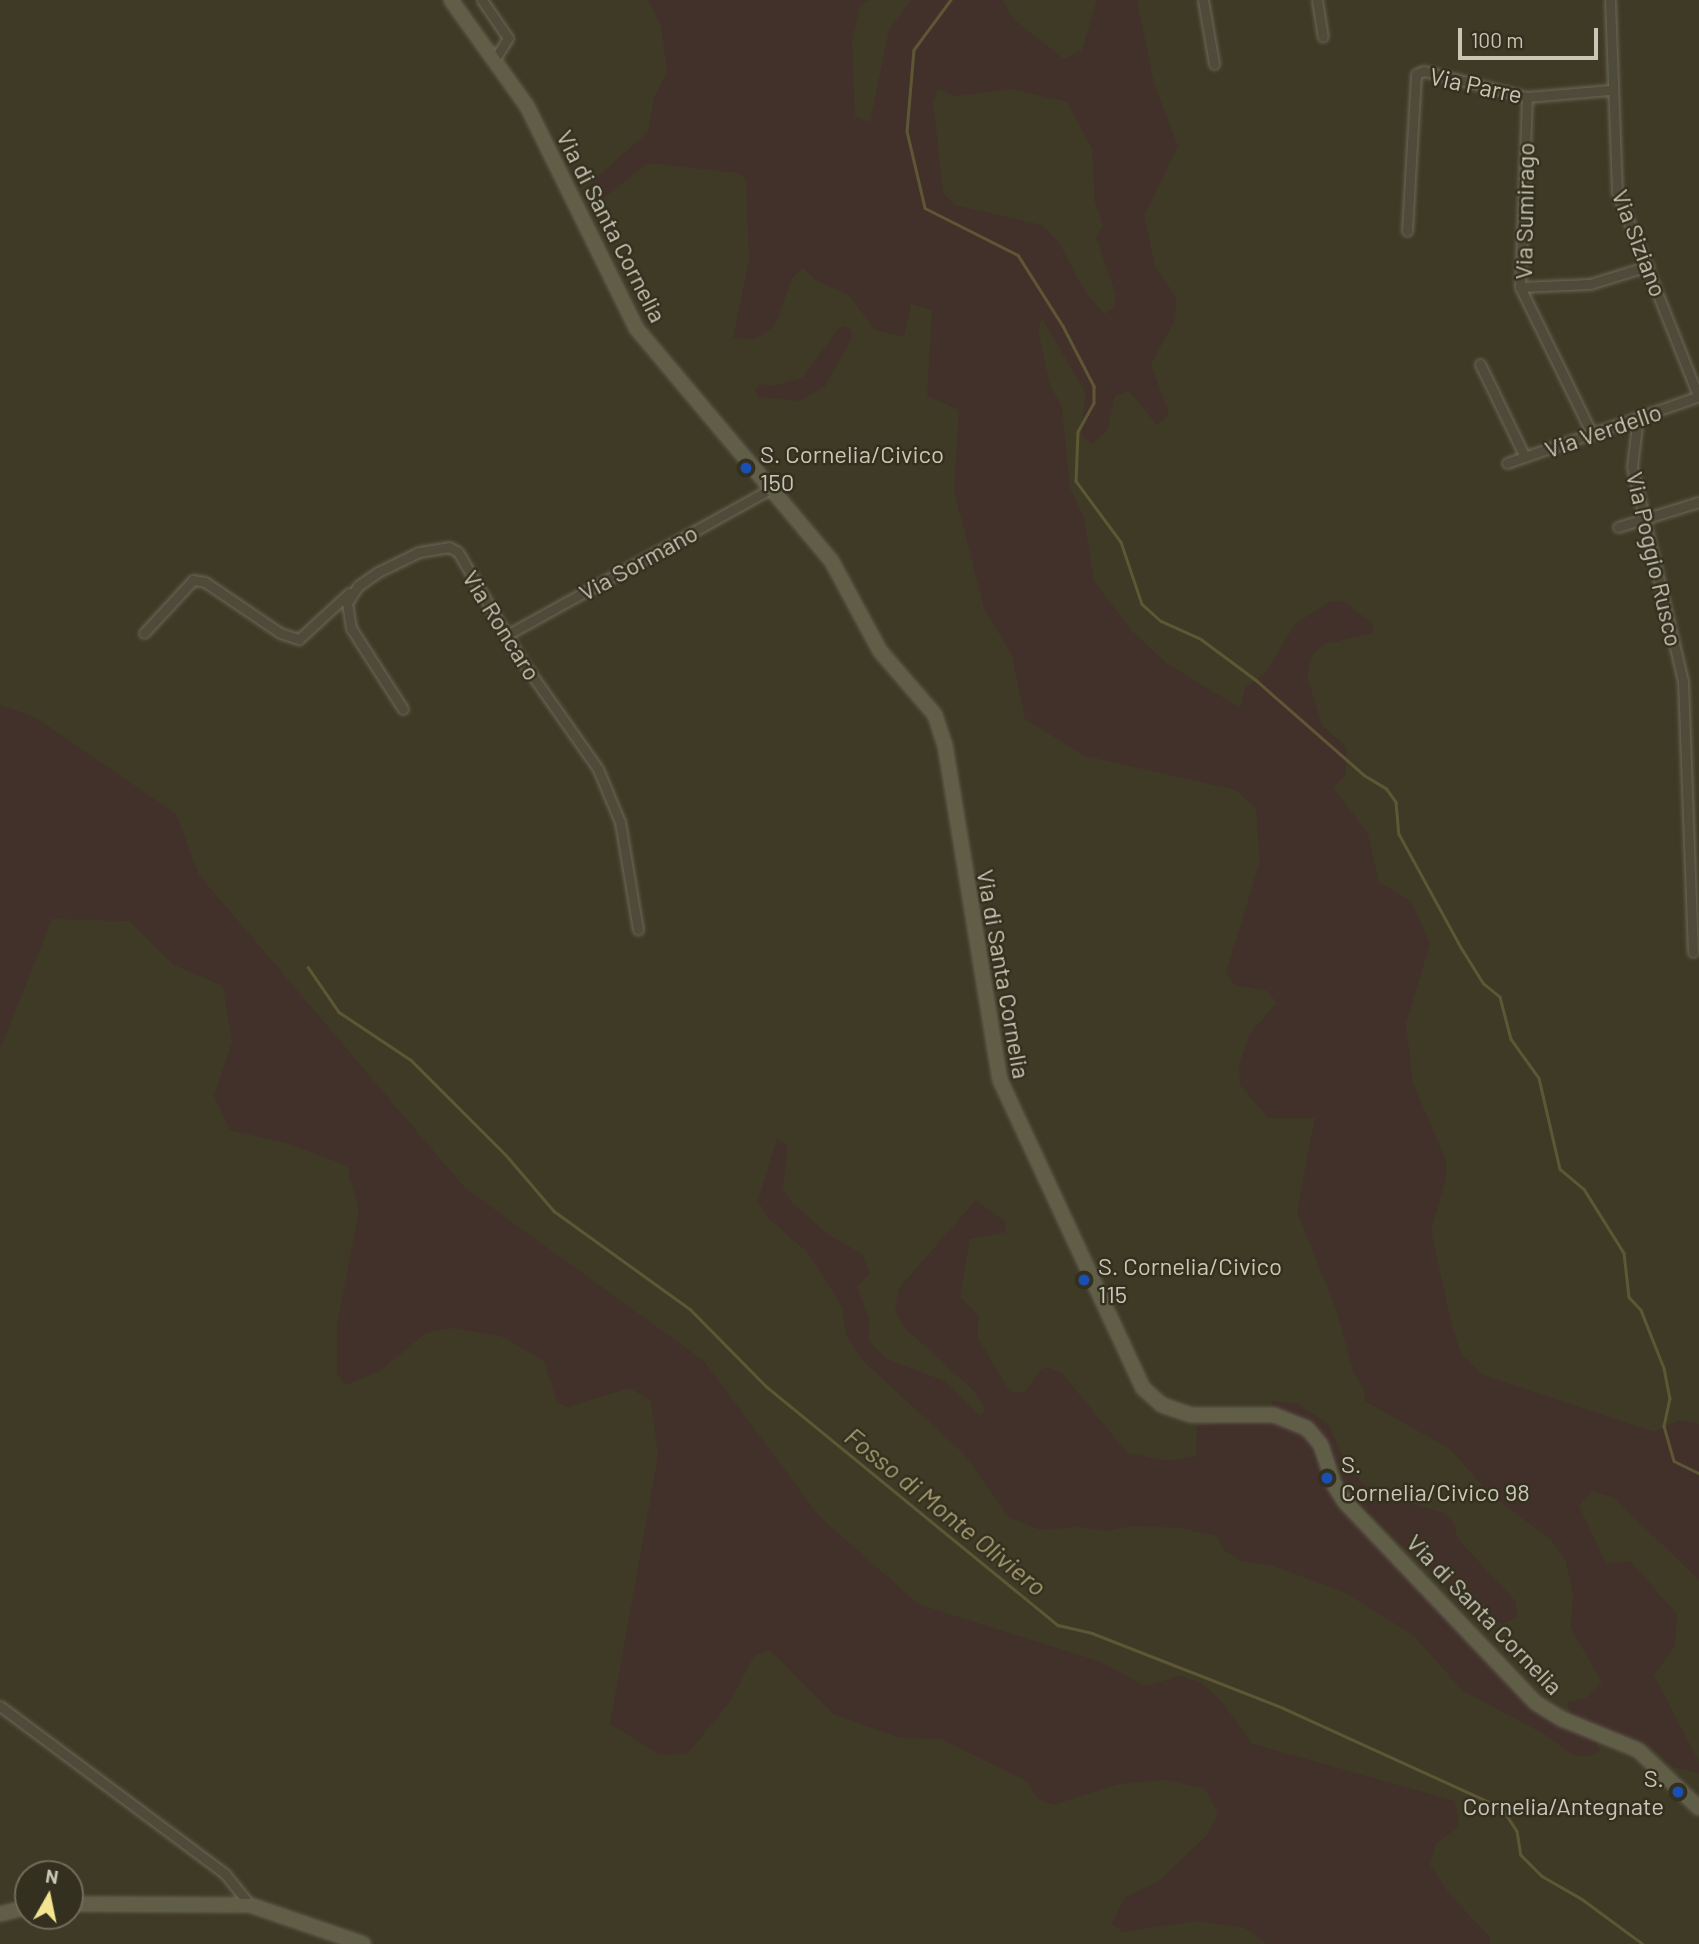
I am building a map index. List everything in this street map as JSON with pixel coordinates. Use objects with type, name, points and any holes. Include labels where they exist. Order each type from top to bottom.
[{"type":"street","name":"Via di Santa Cornelia","points":[[452,0],[551,149],[636,328],[831,560],[880,651],[922,696],[939,725],[1000,1080],[1143,1388],[1167,1408],[1191,1415],[1274,1415],[1307,1428],[1321,1446],[1333,1483],[1345,1502],[1536,1703],[1562,1719],[1638,1750],[1699,1808]]},
{"type":"street","points":[[482,0],[508,38],[494,60]]},
{"type":"street","points":[[1203,0],[1214,64]]},
{"type":"street","points":[[1317,0],[1324,37]]},
{"type":"street","name":"Via Siziano","points":[[1610,0],[1610,90],[1617,192],[1698,396]]},
{"type":"street","name":"Via Parre","points":[[1407,231],[1416,74],[1424,71],[1527,97],[1610,90]]},
{"type":"street","name":"Via Sumirago","points":[[1527,97],[1520,287],[1591,434]]},
{"type":"street","points":[[1520,287],[1590,284],[1648,266]]},
{"type":"street","points":[[1480,364],[1525,457]]},
{"type":"street","name":"Via Verdello","points":[[1507,463],[1698,396]]},
{"type":"street","name":"Via Poggio Rusco","points":[[1637,417],[1632,467],[1683,681],[1693,953]]},
{"type":"street","name":"Via Sormano","points":[[507,635],[770,489]]},
{"type":"street","points":[[1618,527],[1699,502]]},
{"type":"street","name":"Via Roncaro","points":[[358,586],[419,552],[449,547],[458,552],[507,635],[609,792],[622,831],[638,929]]},
{"type":"street","points":[[144,634],[193,580],[205,582],[280,634],[299,639],[358,586]]},
{"type":"street","points":[[358,586],[347,603],[347,619],[403,709]]},
{"type":"street","points":[[0,1706],[225,1874],[250,1905]]},
{"type":"street","points":[[84,1904],[250,1905],[363,1944]]},
{"type":"shaded area","points":[[648,0],[870,0],[860,6],[852,41],[855,116],[870,122],[889,30],[911,0],[1003,0],[1013,19],[1064,59],[1082,50],[1097,0],[1137,0],[1154,84],[1178,146],[1144,216],[1155,266],[1176,297],[1175,320],[1151,364],[1169,414],[1157,425],[1129,391],[1115,396],[1107,431],[1092,444],[1082,435],[1085,392],[1042,318],[1038,330],[1050,385],[1062,407],[1070,488],[1084,518],[1094,581],[1131,630],[1166,663],[1240,708],[1245,688],[1265,673],[1295,624],[1329,602],[1343,601],[1372,623],[1373,633],[1324,644],[1312,655],[1307,676],[1322,725],[1346,747],[1346,774],[1334,788],[1368,834],[1379,882],[1411,901],[1430,944],[1406,1024],[1413,1083],[1446,1160],[1446,1179],[1431,1230],[1452,1326],[1461,1354],[1483,1375],[1654,1432],[1679,1420],[1699,1424],[1699,1580],[1613,1497],[1591,1491],[1579,1506],[1606,1563],[1631,1562],[1677,1614],[1675,1646],[1654,1675],[1699,1762],[1699,1773],[1673,1767],[1650,1746],[1571,1715],[1567,1702],[1586,1698],[1602,1683],[1571,1628],[1573,1594],[1566,1561],[1551,1540],[1489,1493],[1450,1449],[1365,1401],[1364,1389],[1354,1374],[1336,1309],[1297,1211],[1315,1118],[1268,1118],[1240,1085],[1239,1065],[1250,1033],[1277,1003],[1267,991],[1235,985],[1226,973],[1260,861],[1256,809],[1236,790],[1085,756],[1025,719],[1012,655],[984,609],[954,490],[959,410],[927,396],[932,310],[911,304],[904,337],[875,330],[849,295],[817,281],[803,268],[792,278],[775,326],[755,339],[733,338],[749,259],[746,179],[738,173],[648,163],[596,204],[588,185],[648,132],[654,98],[667,71],[661,26]],"holes":[[[938,89],[955,96],[1013,89],[1067,102],[1092,149],[1095,202],[1103,226],[1096,237],[1116,295],[1114,308],[1104,314],[1082,287],[1059,242],[1042,225],[954,205],[943,192],[933,102]]]},
{"type":"shaded area","points":[[845,326],[851,330],[852,338],[825,386],[800,401],[759,397],[755,391],[760,384],[772,386],[802,378],[838,329]]},
{"type":"shaded area","points":[[0,705],[35,717],[176,814],[199,875],[465,1188],[704,1361],[819,1516],[918,1604],[1101,1662],[1145,1686],[1180,1676],[1202,1683],[1222,1702],[1253,1744],[1455,1801],[1459,1827],[1436,1843],[1430,1865],[1451,1896],[1489,1936],[1490,1944],[1267,1944],[1245,1928],[1196,1921],[1123,1932],[1112,1924],[1125,1897],[1159,1881],[1208,1834],[1218,1813],[1205,1789],[1167,1780],[1119,1784],[1053,1805],[1037,1798],[1028,1782],[941,1739],[900,1738],[833,1714],[770,1650],[754,1656],[730,1702],[687,1754],[660,1755],[610,1724],[658,1456],[651,1401],[630,1388],[568,1407],[557,1402],[544,1361],[503,1337],[453,1328],[426,1333],[380,1371],[345,1385],[337,1373],[337,1324],[359,1211],[347,1166],[286,1143],[230,1130],[214,1096],[232,1042],[223,986],[174,965],[129,921],[52,919],[0,1049]]},
{"type":"shaded area","points":[[777,1138],[788,1147],[783,1190],[792,1203],[829,1235],[862,1254],[870,1273],[857,1287],[869,1318],[869,1341],[886,1359],[945,1381],[980,1416],[985,1409],[975,1392],[904,1327],[895,1310],[899,1288],[976,1200],[1005,1222],[1006,1232],[970,1239],[960,1297],[978,1315],[978,1338],[1007,1387],[1015,1393],[1026,1391],[1040,1370],[1048,1367],[1062,1373],[1127,1453],[1170,1461],[1196,1456],[1197,1426],[1259,1419],[1290,1427],[1310,1439],[1327,1480],[1526,1701],[1544,1719],[1594,1737],[1600,1750],[1591,1756],[1572,1755],[1546,1735],[1463,1691],[1413,1635],[1344,1592],[1273,1566],[1241,1561],[1224,1550],[1217,1536],[1181,1528],[1131,1526],[1108,1531],[1079,1527],[1041,1530],[1010,1518],[963,1453],[862,1360],[846,1335],[842,1307],[820,1271],[806,1251],[768,1218],[758,1201]]},
{"type":"shaded area","points":[[1272,1401],[1299,1404],[1329,1425],[1346,1464],[1363,1484],[1383,1496],[1444,1513],[1453,1522],[1458,1539],[1516,1602],[1517,1617],[1502,1624],[1478,1617],[1359,1505],[1340,1476],[1326,1439],[1309,1420],[1273,1409]]},
{"type":"waterway","points":[[951,0],[914,50],[907,131],[925,208],[1018,255],[1063,326],[1094,386],[1094,403],[1078,432],[1076,481],[1121,542],[1142,604],[1161,621],[1201,639],[1256,680],[1364,775],[1386,788],[1396,802],[1399,834],[1483,983],[1500,997],[1511,1039],[1539,1078],[1560,1169],[1584,1189],[1624,1253],[1629,1297],[1641,1310],[1664,1368],[1670,1398],[1664,1426],[1674,1461],[1699,1473]]},
{"type":"waterway","name":"Fosso di Monte Oliviero","points":[[308,967],[339,1012],[411,1060],[506,1155],[554,1211],[690,1309],[767,1387],[1058,1625],[1092,1633],[1283,1708],[1502,1808],[1517,1831],[1521,1855],[1542,1876],[1582,1899],[1643,1944]]},
{"type":"place","name":"S. Cornelia/Civico 150","points":[[746,468]]},
{"type":"place","name":"S. Cornelia/Civico 115","points":[[1084,1280]]},
{"type":"place","name":"S. Cornelia/Civico 98","points":[[1327,1478]]},
{"type":"place","name":"S. Cornelia/Antegnate","points":[[1678,1792]]}]
